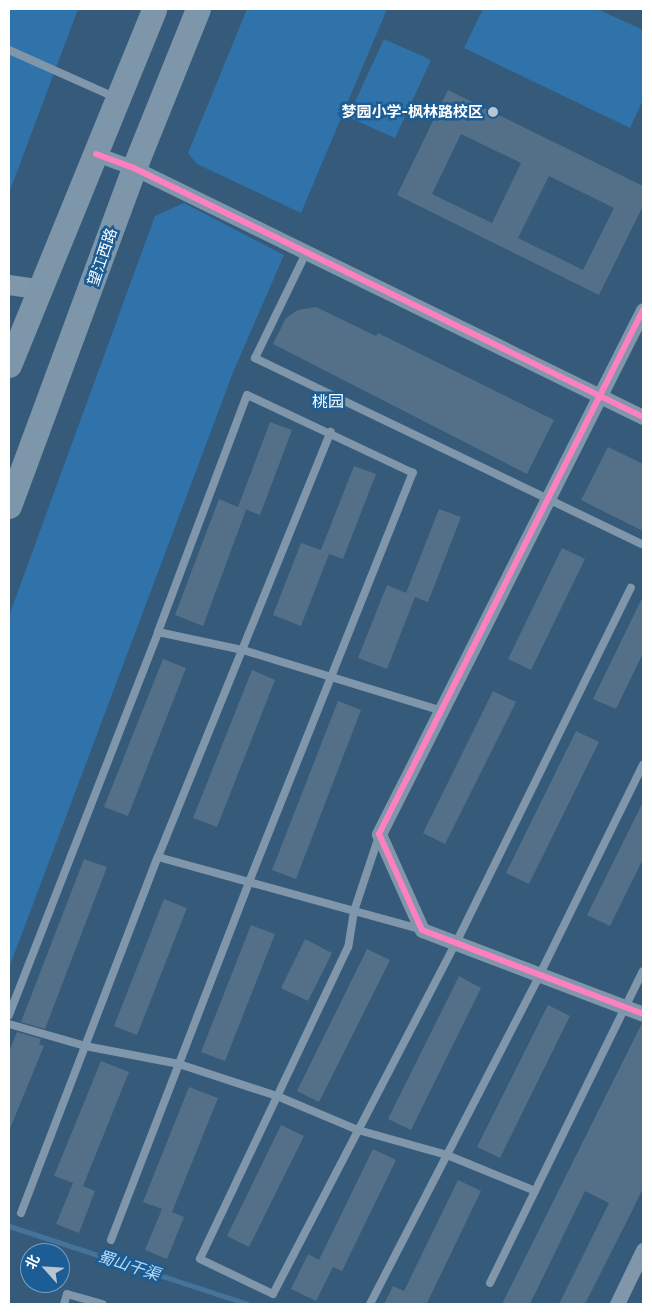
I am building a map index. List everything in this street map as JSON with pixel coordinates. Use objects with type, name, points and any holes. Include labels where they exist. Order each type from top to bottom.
[{"type":"main road","points":[[9,365],[38,289],[96,154],[154,9]]},
{"type":"main road","name":"望江西路","points":[[9,506],[134,168],[198,9]]},
{"type":"street","points":[[96,154],[134,168],[643,418]]},
{"type":"street","points":[[9,285],[38,289]]},
{"type":"street","points":[[643,310],[379,834],[422,930],[643,1014]]},
{"type":"street","points":[[617,1304],[643,1250]]},
{"type":"lane","points":[[9,50],[118,98]]},
{"type":"lane","points":[[306,253],[256,358],[643,545]]},
{"type":"lane","points":[[9,1015],[158,632],[247,395],[331,432],[413,473],[249,882],[112,1240]]},
{"type":"lane","points":[[21,1212],[158,857],[331,432]]},
{"type":"lane","points":[[379,834],[354,911],[348,947],[200,1259],[273,1294],[456,942],[632,588]]},
{"type":"lane","points":[[158,632],[243,650],[442,711]]},
{"type":"lane","points":[[370,1304],[540,974],[643,765]]},
{"type":"lane","points":[[158,857],[422,930]]},
{"type":"lane","points":[[490,1283],[643,971]]},
{"type":"lane","points":[[9,1024],[85,1046],[179,1064],[277,1096],[358,1130],[447,1155],[535,1191]]},
{"type":"lane","points":[[64,1304],[67,1294],[103,1304]]},
{"type":"shaded area","points":[[9,9],[78,9],[9,193]]},
{"type":"shaded area","points":[[247,9],[387,9],[301,213],[197,164],[188,153]]},
{"type":"shaded area","points":[[483,9],[597,9],[643,30],[643,100],[630,128],[464,48]]},
{"type":"shaded area","points":[[384,39],[431,60],[395,138],[348,117]]},
{"type":"shaded area","points":[[184,203],[284,255],[234,370],[9,968],[9,616],[155,216]]},
{"type":"building","points":[[448,90],[643,186],[643,206],[599,295],[397,195]],"holes":[[[461,134],[521,163],[492,223],[432,194]],[[549,176],[614,208],[583,270],[518,238]]]},
{"type":"building","points":[[316,307],[376,336],[378,333],[554,420],[527,474],[273,344],[286,318],[298,310]]},
{"type":"building","points":[[270,422],[292,430],[260,515],[242,508],[246,510],[203,626],[175,615],[219,499],[238,507]]},
{"type":"building","points":[[608,447],[643,464],[643,531],[581,500]]},
{"type":"building","points":[[354,466],[376,474],[343,559],[329,554],[301,626],[273,615],[301,543],[321,550]]},
{"type":"building","points":[[439,509],[461,517],[428,602],[415,597],[387,669],[358,658],[387,585],[406,593]]},
{"type":"building","points":[[562,548],[585,559],[531,670],[508,659]]},
{"type":"building","points":[[643,596],[643,653],[616,709],[593,699]]},
{"type":"building","points":[[163,659],[186,668],[128,816],[104,807]]},
{"type":"building","points":[[252,670],[275,680],[217,827],[193,818]]},
{"type":"building","points":[[493,691],[516,702],[445,844],[423,833]]},
{"type":"building","points":[[338,701],[361,710],[296,879],[272,870]]},
{"type":"building","points":[[576,731],[599,742],[529,884],[506,873]]},
{"type":"building","points":[[643,802],[643,859],[610,926],[587,915]]},
{"type":"building","points":[[84,859],[107,867],[45,1029],[21,1022]]},
{"type":"building","points":[[164,899],[187,908],[137,1035],[114,1026]]},
{"type":"building","points":[[251,925],[275,934],[225,1061],[201,1052]]},
{"type":"building","points":[[305,939],[332,953],[308,1001],[281,988]]},
{"type":"building","points":[[367,949],[390,960],[319,1102],[297,1091]]},
{"type":"building","points":[[459,976],[481,988],[411,1130],[388,1119]]},
{"type":"building","points":[[548,1005],[570,1016],[500,1158],[477,1147]]},
{"type":"building","points":[[642,1023],[643,1188],[632,1211],[585,1304],[559,1304],[609,1203],[585,1191],[530,1304],[502,1304]]},
{"type":"building","points":[[17,1032],[41,1039],[39,1044],[44,1046],[9,1131],[9,1052]]},
{"type":"building","points":[[101,1061],[129,1072],[83,1186],[95,1191],[79,1233],[56,1224],[73,1183],[54,1176]]},
{"type":"building","points":[[189,1087],[218,1098],[172,1212],[184,1217],[167,1259],[145,1250],[162,1209],[143,1202]]},
{"type":"building","points":[[281,1125],[304,1136],[249,1247],[227,1236]]},
{"type":"building","points":[[373,1149],[396,1160],[342,1271],[333,1267],[316,1301],[291,1289],[308,1254],[319,1260]]},
{"type":"building","points":[[458,1180],[481,1191],[427,1303],[430,1304],[384,1304],[393,1286],[404,1291]]},
{"type":"waterway","name":"蜀山干渠","points":[[9,1226],[248,1304]]},
{"type":"cycle path","points":[[96,154],[134,168],[643,417]]},
{"type":"cycle path","points":[[643,310],[379,834],[422,930],[643,1014]]},
{"type":"place","name":"梦园小学-枫林路校区","points":[[493,112]]},
{"type":"district","name":"桃园","points":[[328,401]]}]
